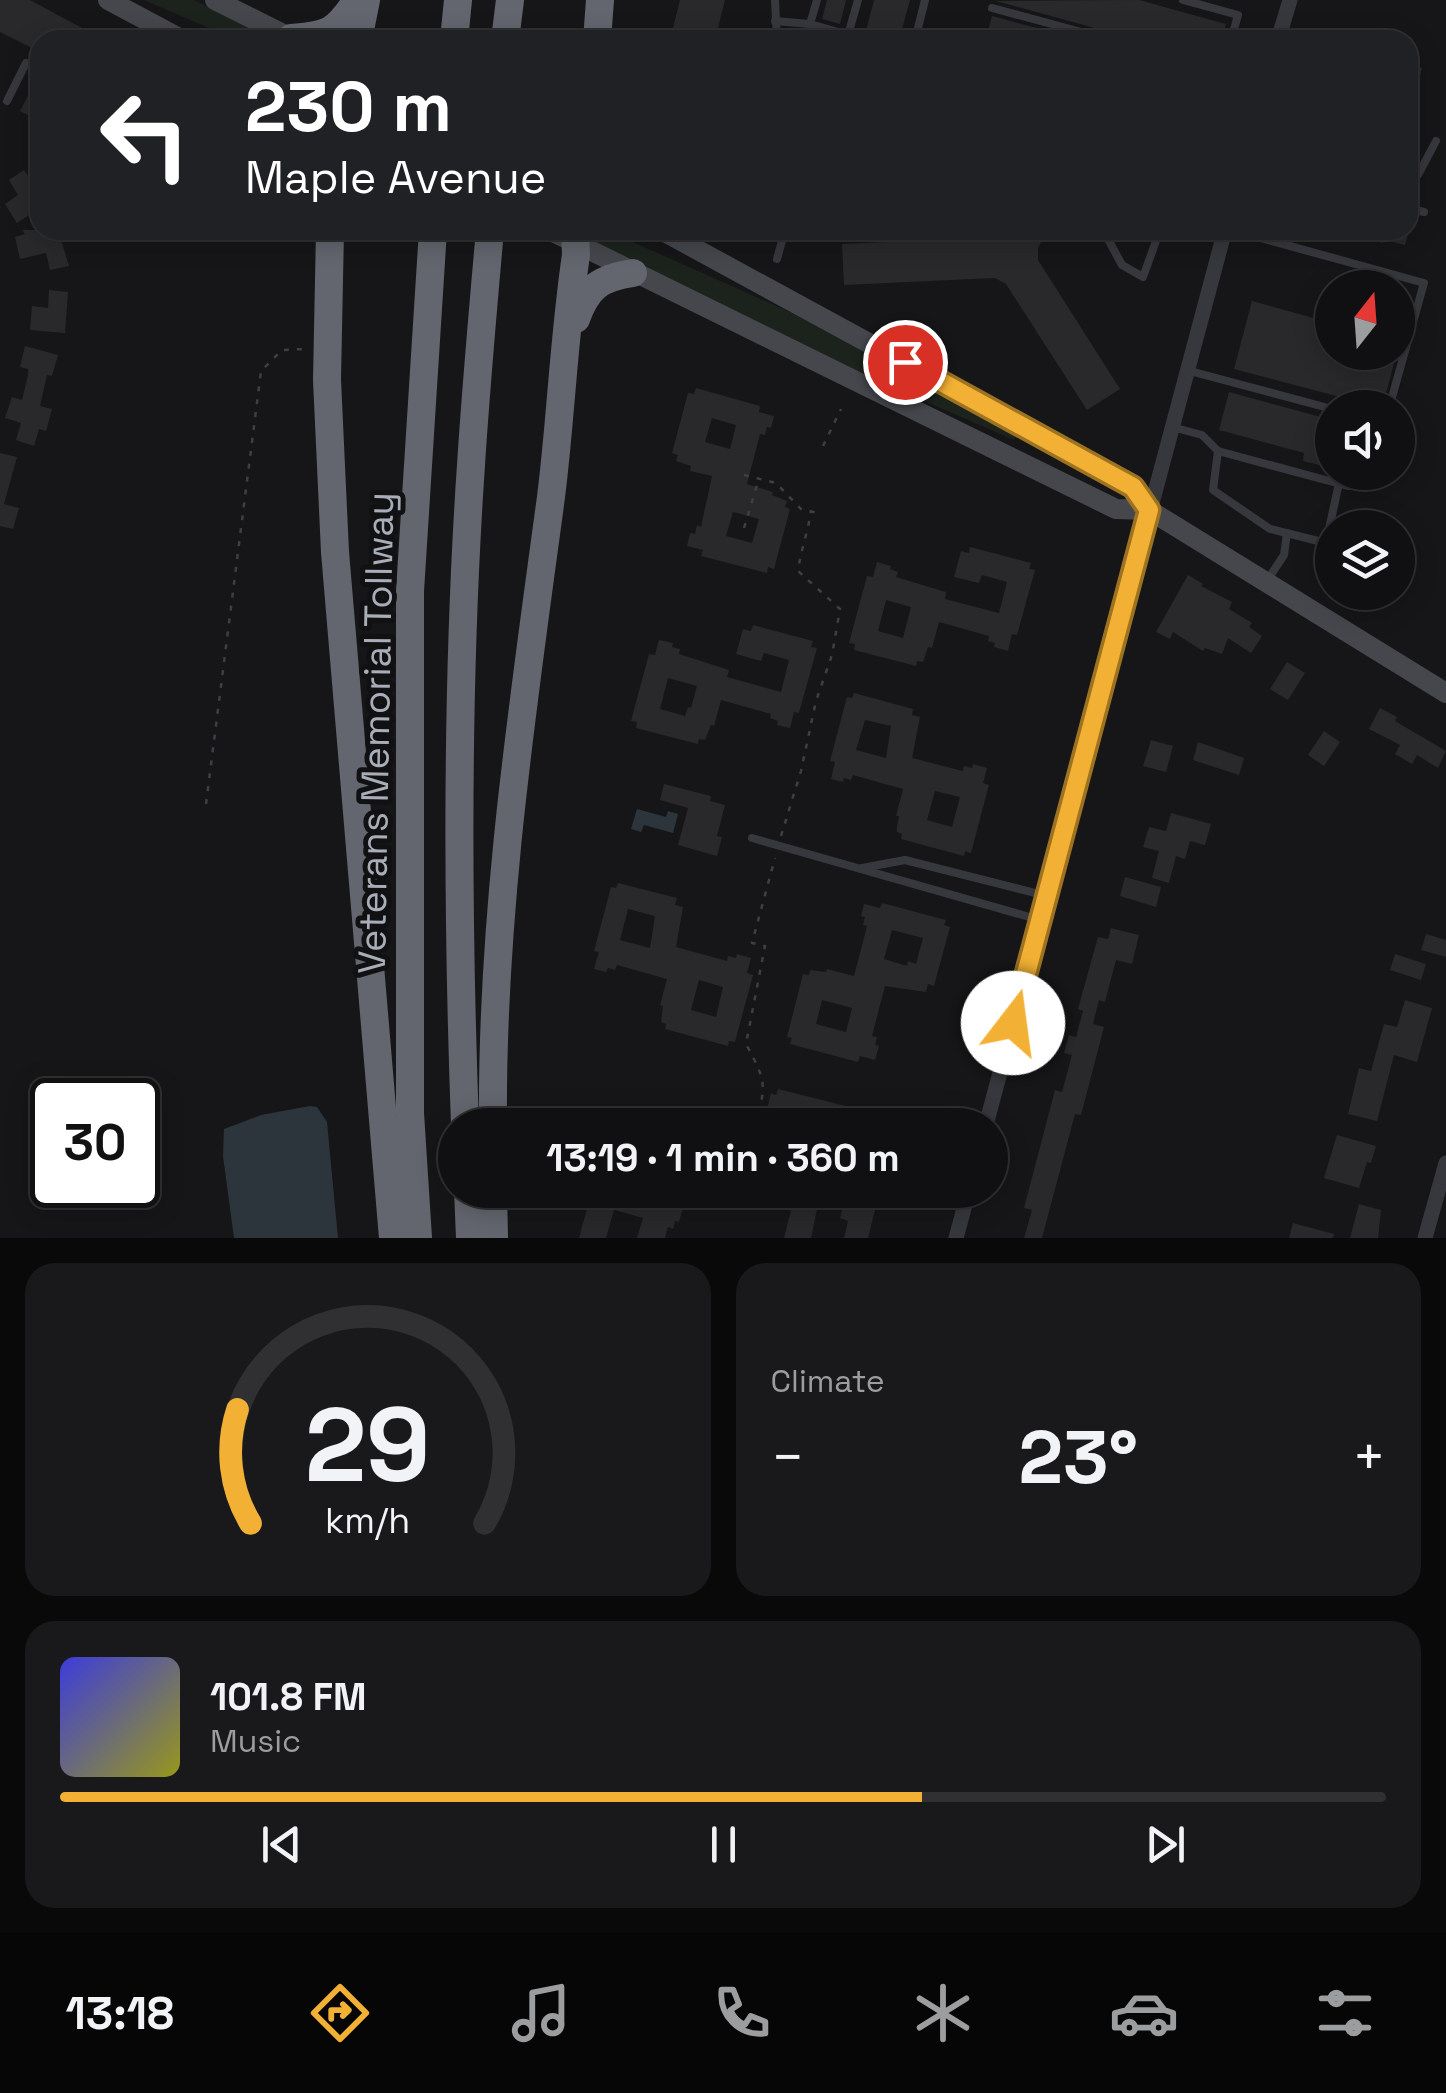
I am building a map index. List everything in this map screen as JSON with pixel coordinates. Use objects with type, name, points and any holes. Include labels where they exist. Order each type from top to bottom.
[{"type":"highway","points":[[334,30],[357,0]]},
{"type":"highway","points":[[360,30],[366,0]]},
{"type":"highway","points":[[455,30],[458,0]]},
{"type":"highway","points":[[506,30],[510,0]]},
{"type":"highway","points":[[598,30],[600,0]]},
{"type":"highway","points":[[330,240],[327,347],[335,552],[393,1238]]},
{"type":"highway","name":"Veterans Memorial Tollway","points":[[418,1238],[410,1113],[410,592],[433,240]]},
{"type":"highway","points":[[465,1108],[461,715],[471,468],[489,240]]},
{"type":"highway","points":[[493,1108],[500,923],[518,744],[554,475],[575,240]]},
{"type":"highway","points":[[568,344],[584,297],[593,284],[633,273]]},
{"type":"highway","points":[[469,1208],[470,1238]]},
{"type":"highway","points":[[493,1208],[494,1238]]},
{"type":"main road","points":[[108,0],[164,30]]},
{"type":"main road","points":[[215,0],[275,30]]},
{"type":"main road","points":[[580,240],[633,273],[1116,509],[1149,510]]},
{"type":"main road","points":[[679,240],[1133,487],[1149,510],[1446,693]]},
{"type":"street","points":[[1285,30],[1290,0]]},
{"type":"street","points":[[990,1108],[1170,427],[1225,240]]},
{"type":"street","points":[[1425,1238],[1446,1163]]},
{"type":"street","points":[[956,1238],[964,1208]]},
{"type":"lane","points":[[775,0],[776,30]]},
{"type":"lane","points":[[814,30],[810,24],[817,0]]},
{"type":"lane","points":[[849,30],[858,0]]},
{"type":"lane","points":[[918,30],[925,0]]},
{"type":"lane","points":[[1183,0],[1238,15],[1234,30]]},
{"type":"lane","points":[[992,8],[1074,30]]},
{"type":"lane","points":[[775,20],[831,30]]},
{"type":"lane","points":[[7,101],[26,64],[30,66]]},
{"type":"lane","points":[[1418,175],[1436,142]]},
{"type":"lane","points":[[1418,210],[1424,212]]},
{"type":"lane","points":[[777,259],[783,240]]},
{"type":"lane","points":[[1109,240],[1122,266],[1143,278],[1156,240]]},
{"type":"lane","points":[[1265,240],[1424,283],[1395,390]]},
{"type":"lane","points":[[1186,370],[1315,404]]},
{"type":"lane","points":[[1170,427],[1202,435],[1218,451],[1315,477]]},
{"type":"lane","points":[[1218,451],[1214,490],[1270,529],[1326,544],[1338,490]]},
{"type":"lane","points":[[1267,581],[1284,555],[1287,533]]},
{"type":"lane","points":[[752,838],[1040,920]]},
{"type":"lane","points":[[856,869],[904,860],[1047,896]]},
{"type":"path","points":[[206,804],[261,371],[282,350],[327,347]]},
{"type":"path","points":[[824,446],[841,409]]},
{"type":"path","points":[[744,475],[776,483],[801,509],[822,514]]},
{"type":"path","points":[[744,528],[759,479]]},
{"type":"path","points":[[760,1108],[765,1092],[760,1070],[746,1044],[765,946],[752,942],[801,771],[816,701],[832,655],[840,609],[798,571],[811,511]]},
{"type":"shaded area","points":[[144,0],[194,0],[254,30],[214,30]]},
{"type":"shaded area","points":[[589,240],[628,240],[792,313],[1017,434],[1014,440],[858,372]]},
{"type":"shaded area","points":[[637,809],[666,817],[668,811],[678,814],[673,833],[644,825],[641,832],[631,829]]},
{"type":"shaded area","points":[[317,1107],[327,1122],[338,1238],[234,1238],[223,1156],[224,1129],[261,1115]]},
{"type":"building","points":[[0,0],[30,0],[82,28],[30,30],[30,47],[0,32]]},
{"type":"building","points":[[680,0],[725,0],[718,30],[672,30]]},
{"type":"building","points":[[827,0],[846,0],[840,24],[822,19]]},
{"type":"building","points":[[874,0],[910,0],[902,30],[866,30]]},
{"type":"building","points":[[1139,0],[1226,24],[1224,30],[1102,30],[996,1]]},
{"type":"building","points":[[992,16],[1044,30],[988,30]]},
{"type":"building","points":[[30,92],[30,116],[20,111]]},
{"type":"building","points":[[24,170],[30,179],[30,215],[17,223],[5,204],[18,195],[9,180]]},
{"type":"building","points":[[22,230],[30,230],[30,240],[61,240],[69,266],[50,270],[46,253],[20,259],[15,237],[25,234]]},
{"type":"building","points":[[1042,240],[1038,260],[1120,389],[1087,410],[1006,284],[995,278],[844,285],[842,244]]},
{"type":"building","points":[[49,290],[68,292],[65,333],[30,330],[32,306],[48,308]]},
{"type":"building","points":[[1252,301],[1315,318],[1315,370],[1392,370],[1387,390],[1315,390],[1234,369]]},
{"type":"building","points":[[25,346],[58,355],[52,376],[47,375],[40,406],[52,409],[46,431],[39,429],[34,446],[16,440],[21,423],[5,418],[12,397],[22,400],[28,375],[28,369],[20,367]]},
{"type":"building","points":[[696,388],[760,406],[759,412],[774,416],[771,428],[767,427],[765,435],[760,434],[747,484],[773,492],[772,495],[787,501],[785,507],[790,509],[774,569],[768,567],[767,573],[701,556],[703,550],[687,546],[690,533],[695,534],[697,525],[701,527],[712,476],[690,471],[691,466],[676,461],[678,455],[672,453],[688,393],[694,394]],"holes":[[[712,418],[736,425],[730,449],[705,442]],[[733,512],[759,519],[752,543],[726,536]]]},
{"type":"building","points":[[1229,392],[1315,415],[1315,464],[1303,461],[1304,453],[1219,430]]},
{"type":"building","points":[[0,453],[17,457],[4,504],[19,508],[13,529],[0,526]]},
{"type":"building","points":[[970,547],[1031,563],[1029,569],[1035,570],[1017,635],[1012,634],[1008,651],[994,647],[989,636],[939,622],[932,648],[928,647],[923,662],[917,661],[916,666],[854,650],[855,644],[849,643],[867,576],[873,577],[877,562],[891,566],[898,572],[896,577],[946,592],[945,599],[999,613],[1007,582],[982,575],[979,583],[954,577],[961,551],[969,553]],"holes":[[[886,600],[911,607],[903,638],[878,631]]]},
{"type":"building","points":[[1188,575],[1232,602],[1229,609],[1252,623],[1249,627],[1262,636],[1251,653],[1228,638],[1222,654],[1205,648],[1203,651],[1173,632],[1170,639],[1156,632]]},
{"type":"building","points":[[753,625],[813,641],[811,647],[817,648],[799,713],[794,712],[790,728],[777,725],[771,714],[721,700],[714,726],[698,744],[636,728],[637,722],[631,721],[649,654],[655,655],[659,640],[673,643],[672,647],[680,649],[679,654],[729,670],[727,677],[781,692],[789,660],[764,653],[761,661],[736,654],[743,629],[751,631]],"holes":[[[668,678],[697,686],[685,716],[660,709]]]},
{"type":"building","points":[[1287,662],[1305,673],[1288,700],[1270,689]]},
{"type":"building","points":[[854,693],[913,709],[912,715],[920,717],[912,758],[963,771],[964,766],[972,768],[973,764],[987,768],[983,783],[989,785],[971,853],[965,851],[964,856],[901,839],[896,816],[903,789],[853,775],[843,782],[831,779],[835,762],[830,761],[847,697],[852,698]],"holes":[[[865,720],[891,726],[886,758],[856,750]],[[935,791],[960,797],[952,827],[927,820]]]},
{"type":"building","points":[[1380,708],[1446,751],[1438,768],[1417,755],[1412,764],[1395,754],[1400,745],[1369,729]]},
{"type":"building","points":[[1324,731],[1340,742],[1324,766],[1308,755]]},
{"type":"building","points":[[1151,740],[1173,746],[1166,772],[1143,766]]},
{"type":"building","points":[[1198,742],[1244,758],[1239,775],[1193,760]]},
{"type":"building","points":[[664,784],[711,796],[710,801],[725,805],[717,836],[722,837],[717,856],[678,845],[688,808],[660,800]]},
{"type":"building","points":[[1171,813],[1211,824],[1205,845],[1190,841],[1185,859],[1176,856],[1169,883],[1152,878],[1159,851],[1143,847],[1149,827],[1166,831]]},
{"type":"building","points":[[1125,877],[1161,887],[1156,907],[1120,896]]},
{"type":"building","points":[[618,883],[677,898],[675,905],[683,907],[676,947],[727,961],[728,956],[736,958],[737,954],[751,958],[747,973],[753,975],[735,1042],[729,1041],[728,1046],[665,1029],[660,1005],[667,979],[617,965],[615,970],[608,968],[606,972],[594,969],[599,952],[594,951],[611,887],[616,888]],"holes":[[[628,909],[655,916],[650,948],[620,940]],[[699,980],[723,987],[716,1017],[691,1010]]]},
{"type":"building","points":[[882,903],[946,920],[944,925],[950,927],[934,986],[928,984],[926,992],[885,986],[872,1036],[877,1037],[875,1045],[879,1046],[875,1060],[860,1056],[858,1062],[790,1044],[792,1038],[787,1037],[803,974],[827,969],[854,976],[867,926],[861,916],[864,904],[880,908]],"holes":[[[892,930],[923,938],[916,964],[908,961],[907,966],[884,959]],[[822,1000],[852,1008],[846,1032],[816,1024]]]},
{"type":"building","points":[[1111,928],[1139,935],[1132,964],[1116,960],[1105,1002],[1099,1000],[1093,1024],[1104,1027],[1081,1115],[1075,1114],[1042,1238],[1024,1238],[1032,1210],[1024,1208],[1055,1090],[1062,1092],[1072,1055],[1064,1053],[1069,1035],[1076,1037],[1083,1011],[1078,1009],[1098,937],[1108,939]]},
{"type":"building","points":[[1426,934],[1446,940],[1446,957],[1421,950]]},
{"type":"building","points":[[1395,954],[1426,964],[1421,980],[1390,970]]},
{"type":"building","points":[[1405,1000],[1432,1008],[1417,1062],[1394,1055],[1377,1121],[1348,1114],[1359,1068],[1371,1071],[1384,1024],[1397,1027]]},
{"type":"building","points":[[778,1089],[846,1106],[767,1108],[771,1093],[776,1095]]},
{"type":"building","points":[[1337,1135],[1376,1146],[1359,1188],[1324,1178]]},
{"type":"building","points":[[1359,1204],[1381,1210],[1378,1238],[1350,1238]]},
{"type":"building","points":[[587,1208],[683,1208],[679,1222],[675,1221],[673,1229],[668,1227],[665,1238],[637,1238],[643,1218],[614,1210],[606,1238],[579,1238]]},
{"type":"building","points":[[792,1208],[817,1208],[811,1238],[784,1238]]},
{"type":"building","points":[[842,1208],[875,1210],[868,1238],[844,1238],[848,1221],[840,1218]]},
{"type":"building","points":[[1293,1223],[1334,1234],[1333,1238],[1289,1238]]},
{"type":"route","points":[[905,362],[1133,487],[1149,510],[1013,1023]]}]
